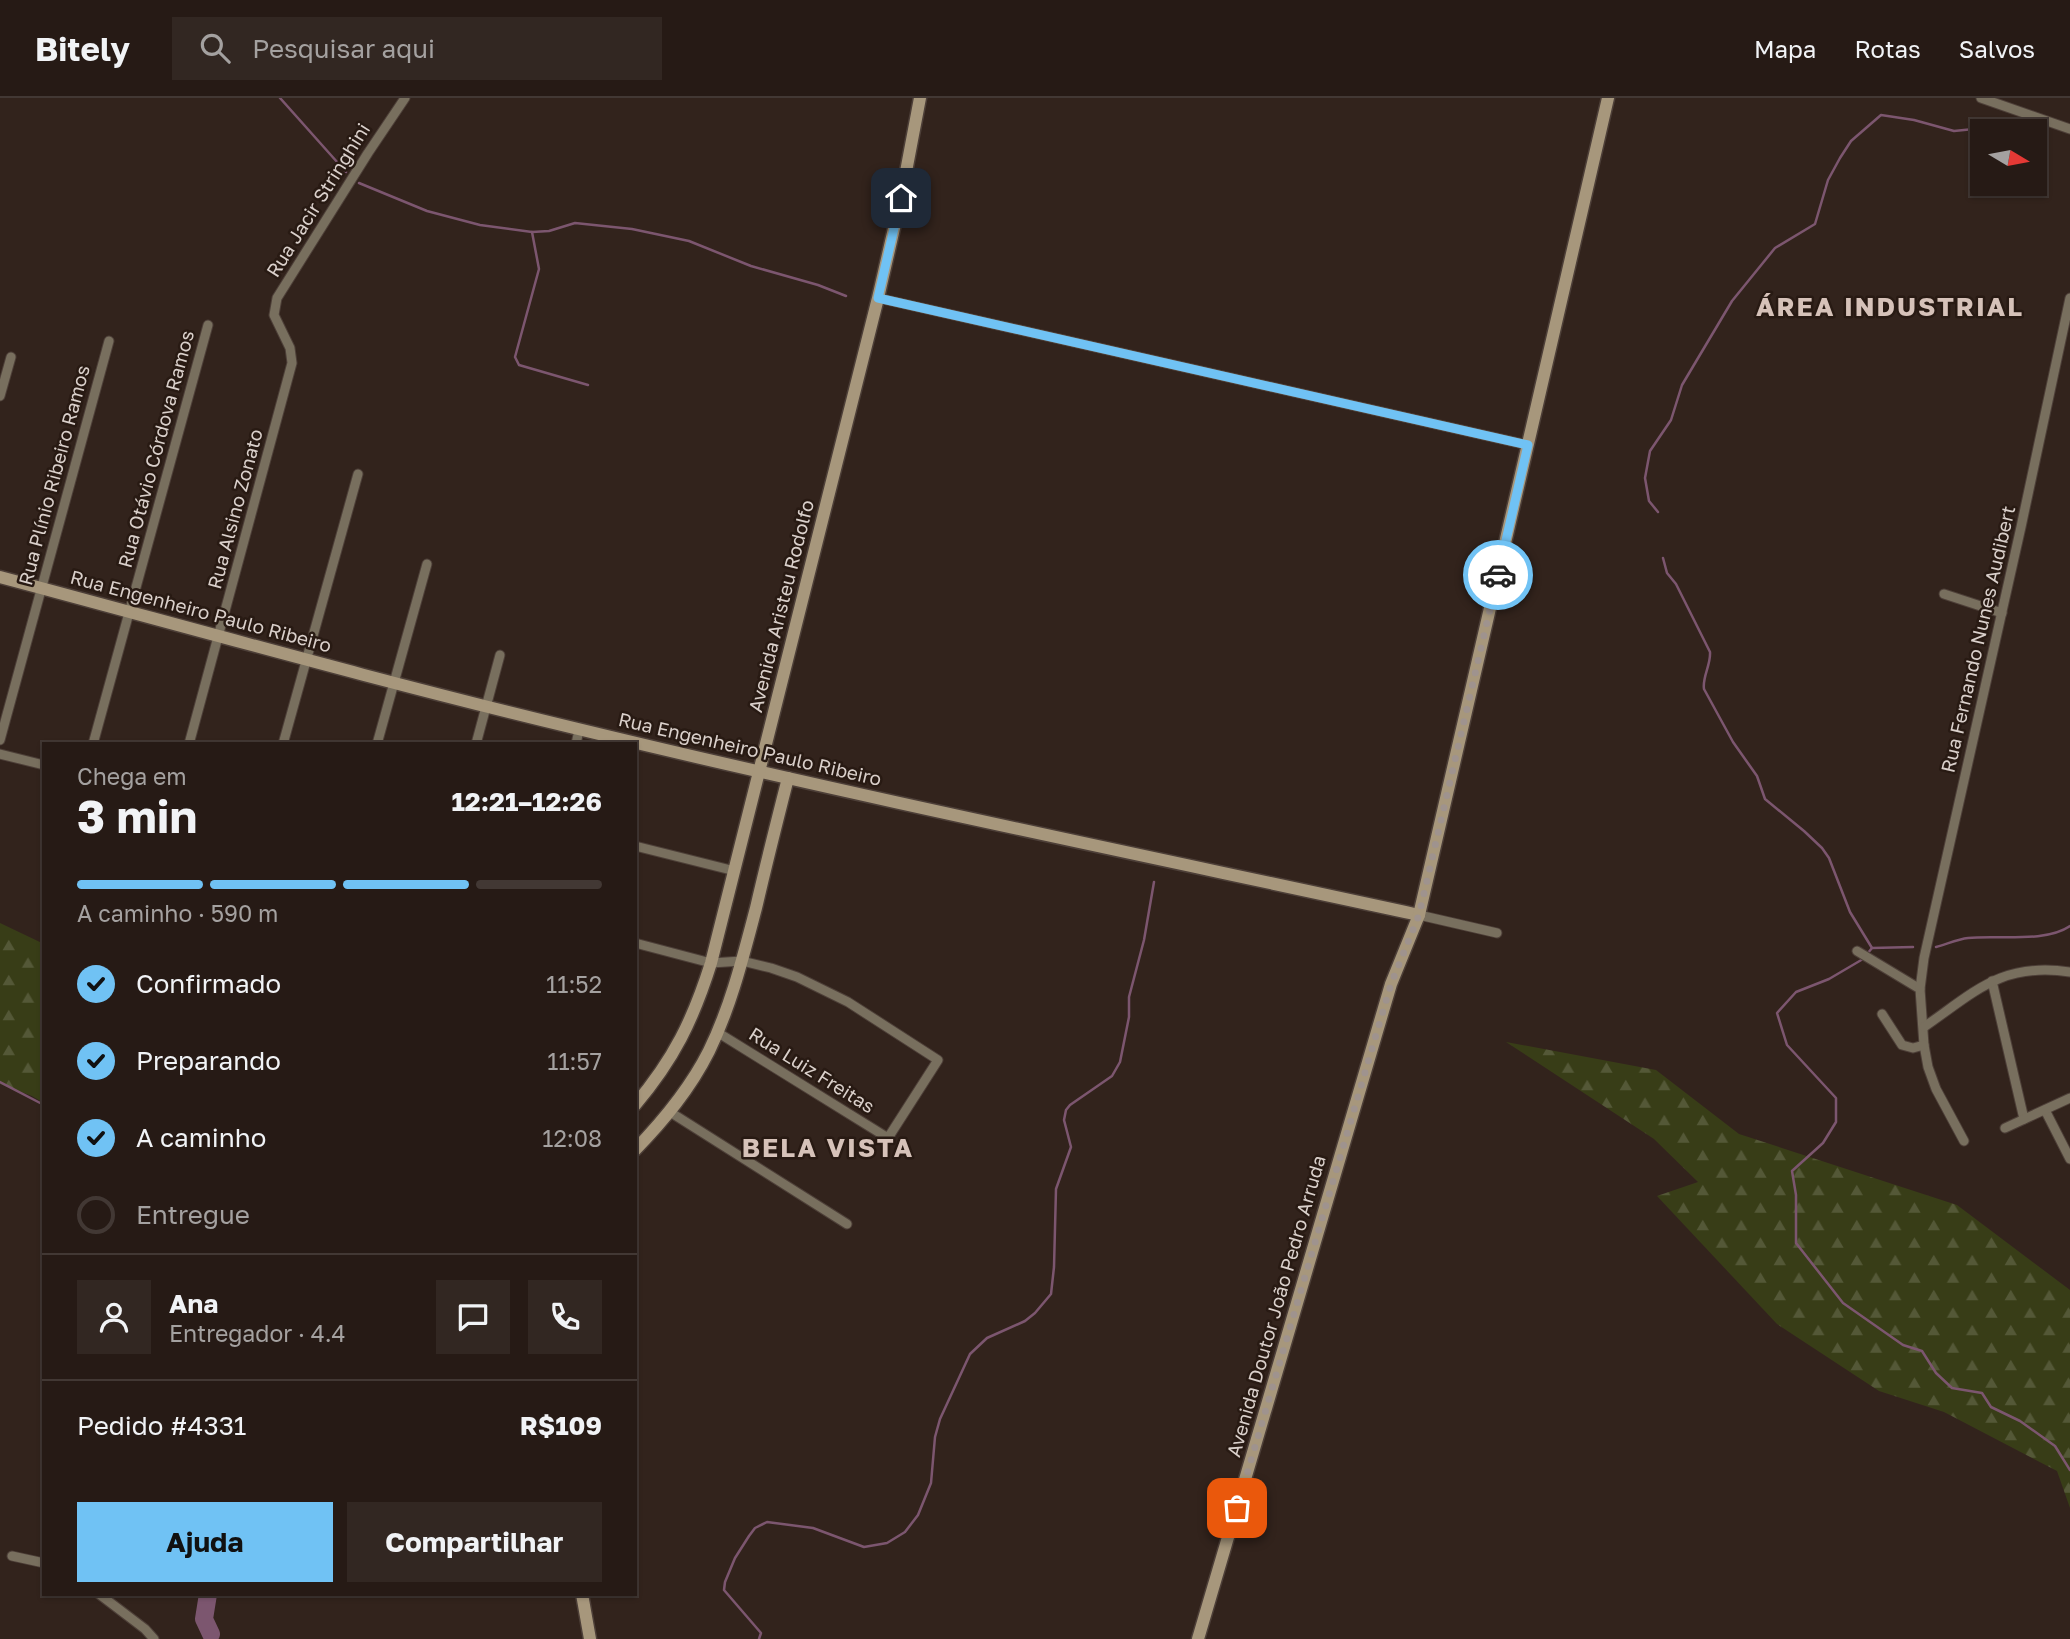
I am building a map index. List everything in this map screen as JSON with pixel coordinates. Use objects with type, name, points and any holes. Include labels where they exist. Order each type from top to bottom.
[{"type":"street","name":"Rua Jacir Stringhini","points":[[292,363],[290,348],[274,315],[277,298],[405,98]]},
{"type":"street","name":"Avenida Aristeu Rodolfo","points":[[637,1102],[661,1072],[687,1029],[711,963],[878,298],[920,98]]},
{"type":"street","name":"Avenida Doutor João Pedro Arruda","points":[[1198,1639],[1391,984],[1401,934],[1409,922],[1419,915],[1413,905],[1427,880],[1608,98]]},
{"type":"street","points":[[1981,98],[2070,129]]},
{"type":"street","points":[[878,298],[1528,445]]},
{"type":"street","name":"Rua Fernando Nunes Audibert","points":[[1920,989],[1923,965],[2070,298]]},
{"type":"street","name":"Rua Otávio Córdova Ramos","points":[[94,742],[208,326]]},
{"type":"street","name":"Rua Plínio Ribeiro Ramos","points":[[0,740],[109,341]]},
{"type":"street","points":[[0,396],[10,357]]},
{"type":"street","name":"Rua Alsino Zonato","points":[[190,742],[292,363]]},
{"type":"street","points":[[284,742],[358,474]]},
{"type":"street","points":[[378,742],[427,564]]},
{"type":"street","name":"Rua Engenheiro Paulo Ribeiro","points":[[0,577],[486,707],[632,742]]},
{"type":"street","points":[[1944,594],[2002,613]]},
{"type":"street","points":[[477,742],[500,655]]},
{"type":"street","points":[[576,742],[579,730]]},
{"type":"street","name":"Rua Engenheiro Paulo Ribeiro","points":[[637,743],[1497,933]]},
{"type":"street","points":[[0,754],[42,764]]},
{"type":"street","points":[[637,1144],[670,1112],[699,1068],[718,1032],[742,961],[788,778]]},
{"type":"street","points":[[637,846],[735,871]]},
{"type":"street","points":[[637,944],[711,963],[742,961]]},
{"type":"street","points":[[1857,951],[1920,989],[1927,1067],[1964,1141]]},
{"type":"street","name":"Rua Luiz Freitas","points":[[718,1032],[888,1138],[938,1060],[848,1002],[821,988],[771,968],[742,961]]},
{"type":"street","points":[[1924,1027],[2001,976],[2029,970],[2052,969],[2070,972]]},
{"type":"street","points":[[1992,981],[2024,1119]]},
{"type":"street","points":[[1882,1014],[1902,1045],[1913,1048],[1924,1045]]},
{"type":"street","points":[[2005,1128],[2070,1098]]},
{"type":"street","points":[[2045,1110],[2070,1159]]},
{"type":"street","points":[[670,1112],[847,1224]]},
{"type":"street","points":[[12,1556],[42,1563]]},
{"type":"street","points":[[102,1596],[154,1639]]},
{"type":"street","points":[[582,1596],[590,1639]]},
{"type":"green space","points":[[0,923],[42,943],[42,1102],[0,1084]]},
{"type":"green space","points":[[1506,1042],[1656,1070],[1739,1134],[1957,1205],[2070,1290],[2070,1508],[2057,1471],[1944,1412],[1879,1391],[1777,1324],[1657,1196],[1698,1182],[1654,1139]]},
{"type":"waterway","points":[[280,98],[346,172]]},
{"type":"waterway","points":[[1658,512],[1649,501],[1645,478],[1650,451],[1671,420],[1682,385],[1732,301],[1775,248],[1815,224],[1828,180],[1851,141],[1881,115],[1914,120],[1954,131],[1970,129]]},
{"type":"waterway","points":[[359,183],[427,211],[480,225],[532,232],[549,231],[575,223],[632,229],[689,241],[751,266],[846,296]]},
{"type":"waterway","points":[[532,232],[539,269],[515,357],[519,365],[588,385]]},
{"type":"waterway","points":[[1663,558],[1667,573],[1676,584],[1710,652],[1704,689],[1733,742],[1757,776],[1765,799],[1804,831],[1829,858],[1850,912],[1872,948]]},
{"type":"waterway","points":[[759,1639],[761,1633],[724,1590],[735,1558],[755,1528],[767,1522],[813,1528],[864,1547],[887,1543],[905,1532],[918,1515],[931,1483],[935,1437],[940,1419],[970,1354],[987,1338],[1025,1321],[1051,1294],[1056,1189],[1071,1147],[1064,1120],[1066,1110],[1112,1076],[1120,1062],[1129,1017],[1129,997],[1144,940],[1154,882]]},
{"type":"waterway","points":[[1936,947],[1968,938],[2048,935],[2070,926]]},
{"type":"waterway","points":[[1913,947],[1872,948],[1863,959],[1829,979],[1796,992],[1777,1013],[1787,1045],[1836,1098],[1836,1122],[1823,1143],[1792,1171],[1796,1195],[1796,1243],[1843,1303],[1903,1345],[1922,1351],[1936,1373],[1952,1388],[1982,1393],[1991,1407],[2020,1421],[2055,1446],[2070,1470]]},
{"type":"waterway","points":[[0,1082],[42,1104]]},
{"type":"waterway","points":[[208,1596],[204,1619],[211,1634]]},
{"type":"way so far","points":[[1237,1508],[1391,984],[1419,915],[1498,575]]},
{"type":"district","name":"ÁREA INDUSTRIAL","points":[[1890,307]]},
{"type":"district","name":"BELA VISTA","points":[[828,1148]]},
{"type":"route","points":[[901,198],[878,298],[1528,445],[1498,575]]}]
